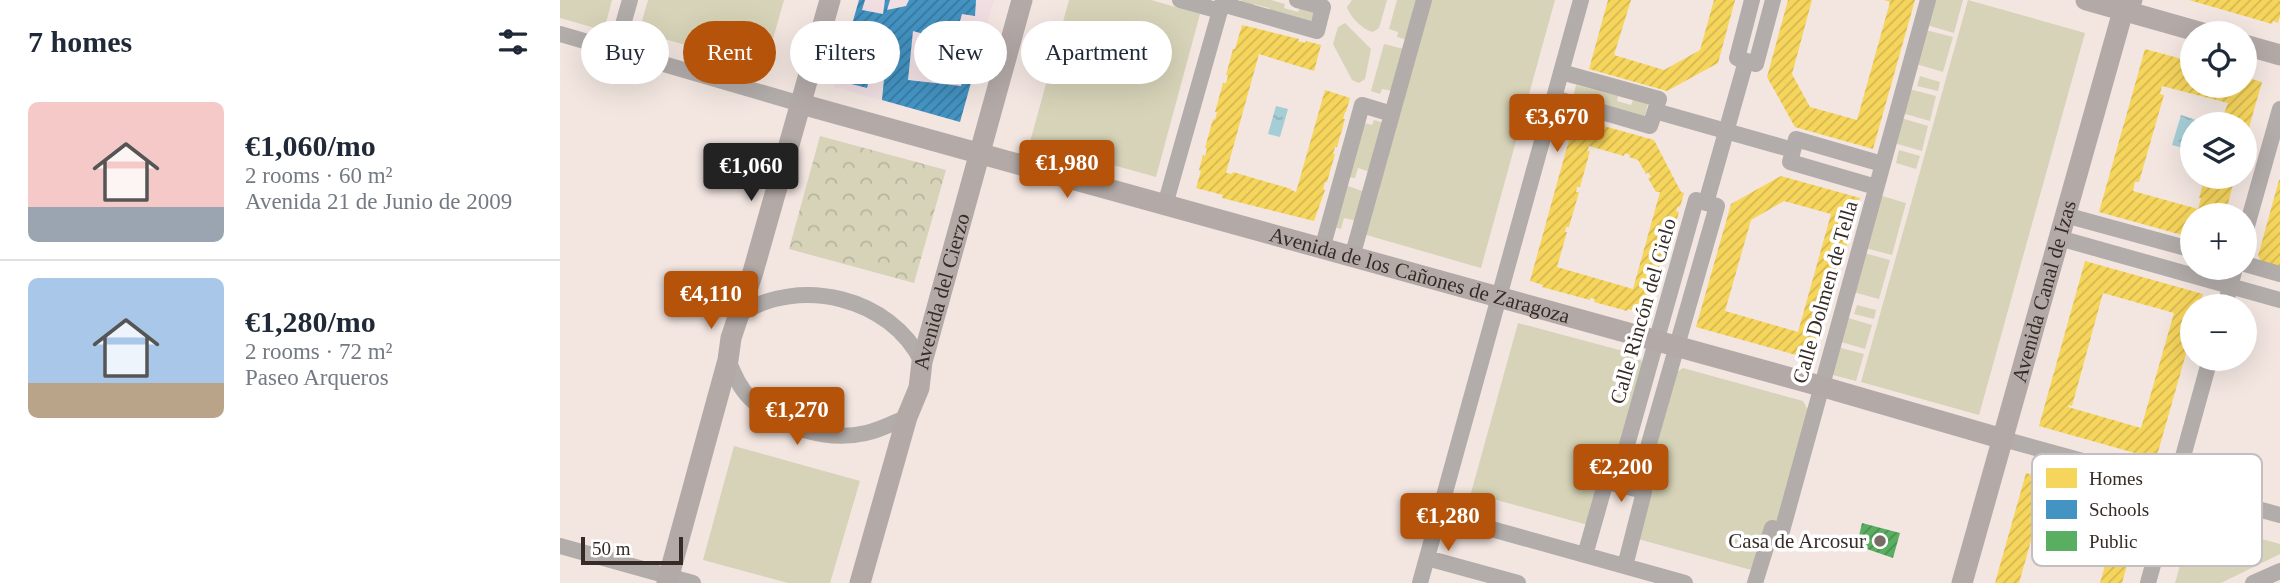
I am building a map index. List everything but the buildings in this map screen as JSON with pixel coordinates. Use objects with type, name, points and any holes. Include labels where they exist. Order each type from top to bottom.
[{"type":"street","points":[[624,21],[630,0]]},
{"type":"street","points":[[668,580],[731,338],[830,0]]},
{"type":"street","name":"Avenida del Cierzo","points":[[860,583],[907,417],[915,400],[922,362],[1023,0]]},
{"type":"street","points":[[1180,0],[1222,5],[1317,31],[1324,7],[1297,0]]},
{"type":"street","points":[[1352,257],[1424,0]]},
{"type":"street","points":[[1420,583],[1581,0]]},
{"type":"street","name":"Calle Rincón del Cielo","points":[[1752,0],[1737,58],[1756,64],[1773,0]]},
{"type":"street","name":"Calle Dolmen de Tella","points":[[1755,583],[1772,528],[1782,531],[1928,0]]},
{"type":"street","points":[[2086,0],[2126,4],[2180,24]]},
{"type":"street","name":"Avenida Canal de Izas","points":[[1962,583],[2126,4]]},
{"type":"street","points":[[1165,205],[1222,5]]},
{"type":"street","name":"Avenida de los Cañones de Zaragoza","points":[[560,34],[581,40]]},
{"type":"street","points":[[2257,48],[2280,55]]},
{"type":"street","name":"Calle Rincón del Cielo","points":[[1706,203],[1746,61]]},
{"type":"street","name":"Avenida de los Cañones de Zaragoza","points":[[669,65],[2059,454]]},
{"type":"street","points":[[1554,98],[1650,126],[1659,99],[1561,72]]},
{"type":"street","points":[[1322,249],[1362,105],[1392,114]]},
{"type":"street","points":[[2253,203],[2280,109]]},
{"type":"street","points":[[1655,111],[1793,150]]},
{"type":"street","points":[[1876,187],[1790,162],[1793,150],[1796,139],[1882,164]]},
{"type":"street","name":"Calle Rincón del Cielo","points":[[1585,555],[1606,481],[1616,484],[1696,200],[1717,206],[1636,489],[1644,492],[1625,566]]},
{"type":"street","points":[[2065,215],[2180,246]]},
{"type":"street","points":[[2059,238],[2280,300]]},
{"type":"street","points":[[2257,267],[2280,274]]},
{"type":"street","points":[[2228,294],[2232,280]]},
{"type":"street","points":[[740,314],[756,305],[799,294],[855,303],[884,319],[905,337],[922,362]]},
{"type":"street","points":[[727,360],[740,386],[757,405],[790,425],[810,432],[830,435],[863,434],[907,417]]},
{"type":"street","points":[[2184,454],[2207,371]]},
{"type":"street","points":[[1616,484],[1636,489]]},
{"type":"street","name":"Avenida de los Cañones de Zaragoza","points":[[2262,510],[2280,515]]},
{"type":"street","points":[[1438,514],[1685,583]]},
{"type":"street","points":[[560,545],[668,580],[693,583]]},
{"type":"street","points":[[1427,558],[1518,583]]},
{"type":"street","points":[[2148,583],[2153,566]]},
{"type":"street","points":[[2253,583],[2280,571]]},
{"type":"shaded area","points":[[859,0],[994,0],[988,21],[914,21],[914,84],[971,84],[960,122],[834,87],[835,84],[900,84],[900,21],[853,21]]},
{"type":"green space","points":[[560,0],[612,0],[607,21],[581,21],[581,24],[560,18]]},
{"type":"green space","points":[[648,0],[784,0],[776,28],[776,21],[683,21],[683,44],[669,40],[669,21],[642,21]]},
{"type":"green space","points":[[1069,0],[1151,0],[1200,14],[1156,177],[1030,142],[1046,84],[1172,84],[1172,21],[1063,21]]},
{"type":"green space","points":[[1241,0],[1271,0],[1298,12],[1300,8],[1314,12],[1310,24],[1269,13],[1269,8],[1254,4],[1252,9],[1239,5]]},
{"type":"green space","points":[[1352,0],[1387,0],[1379,28],[1373,32],[1357,22],[1347,7]]},
{"type":"green space","points":[[1397,0],[1418,0],[1407,40],[1397,37],[1398,32],[1389,29]]},
{"type":"green space","points":[[1429,0],[1555,0],[1481,268],[1363,234]]},
{"type":"green space","points":[[1934,0],[1963,0],[1954,33],[1927,25]]},
{"type":"green space","points":[[1968,0],[2085,33],[1979,415],[1861,382]]},
{"type":"green space","points":[[1345,23],[1371,49],[1365,79],[1359,83],[1352,80],[1333,44],[1338,27]]},
{"type":"green space","points":[[1926,30],[1953,37],[1943,72],[1916,64]]},
{"type":"green space","points":[[1384,44],[1404,49],[1392,91],[1382,89],[1380,94],[1371,91]]},
{"type":"green space","points":[[1920,76],[1940,82],[1938,91],[1917,86]]},
{"type":"green space","points":[[1576,85],[1618,96],[1617,101],[1631,105],[1633,100],[1648,104],[1644,118],[1600,106],[1601,101],[1587,97],[1585,102],[1573,98]]},
{"type":"green space","points":[[1909,89],[1936,96],[1930,121],[1902,113]]},
{"type":"green space","points":[[1901,118],[1928,126],[1922,151],[1894,143]]},
{"type":"green space","points":[[1374,120],[1384,123],[1370,172],[1358,168],[1355,178],[1348,177],[1364,123],[1372,125]]},
{"type":"green space","points":[[820,136],[946,170],[914,283],[789,249]]},
{"type":"green space","points":[[1899,150],[1920,156],[1916,169],[1896,163]]},
{"type":"green space","points":[[1345,185],[1365,192],[1357,221],[1344,218],[1341,229],[1334,227]]},
{"type":"green space","points":[[1879,195],[1906,203],[1892,255],[1865,248]]},
{"type":"green space","points":[[1864,253],[1890,260],[1879,299],[1853,292]]},
{"type":"green space","points":[[1857,305],[1876,310],[1874,319],[1854,314]]},
{"type":"green space","points":[[1845,317],[1872,325],[1865,349],[1838,341]]},
{"type":"green space","points":[[1518,323],[1638,355],[1644,366],[1612,479],[1588,525],[1471,493]]},
{"type":"green space","points":[[1837,347],[1864,354],[1856,381],[1829,374]]},
{"type":"green space","points":[[1683,368],[1803,401],[1809,412],[1777,524],[1755,571],[1638,539],[1642,487],[1674,374]]},
{"type":"green space","points":[[734,446],[860,481],[830,583],[788,583],[703,560]]},
{"type":"green space","points":[[2262,539],[2280,544],[2280,554],[2262,563]]},
{"type":"green space","points":[[2180,566],[2256,566],[2221,583],[2175,583]]},
{"type":"water","points":[[1276,106],[1288,109],[1280,137],[1268,134]]},
{"type":"water","points":[[2180,118],[2180,147],[2172,145]]},
{"type":"place","name":"Casa de Arcosur","points":[[1880,541]]}]
